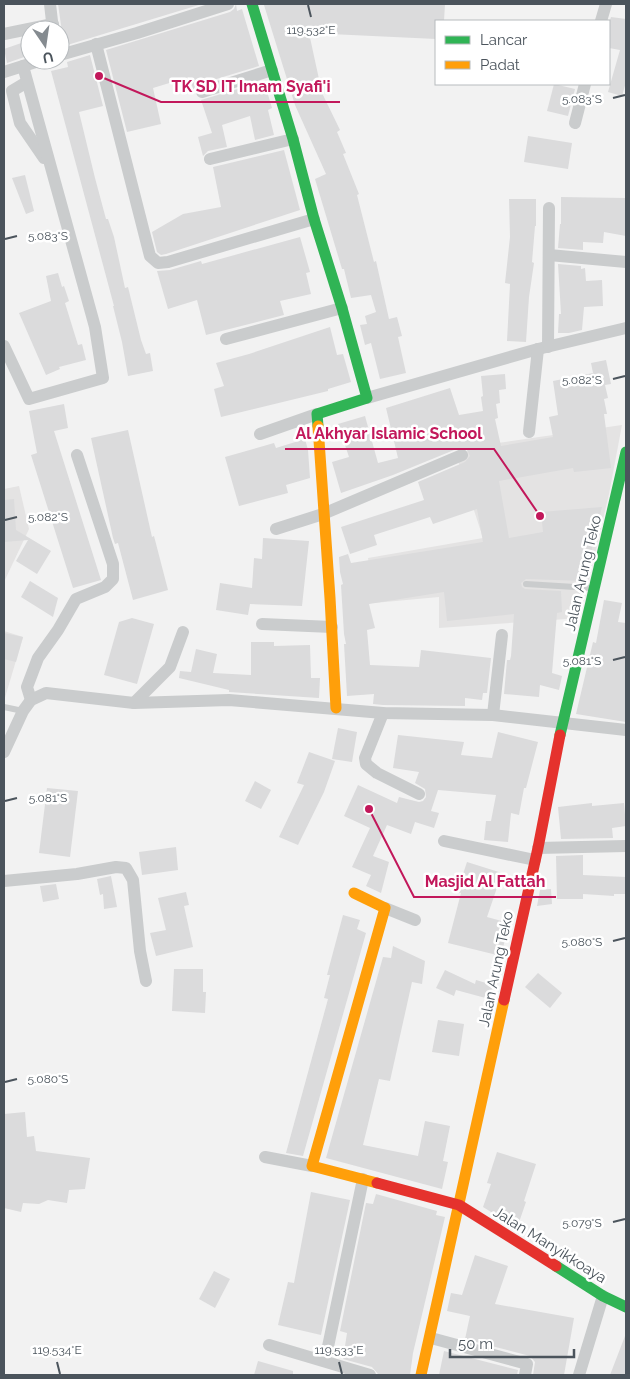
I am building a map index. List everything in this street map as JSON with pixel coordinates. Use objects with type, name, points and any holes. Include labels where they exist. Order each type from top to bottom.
[{"type":"street","points":[[50,4],[52,20]]},
{"type":"street","points":[[70,52],[228,4]]},
{"type":"street","points":[[252,4],[293,139],[314,219],[342,308],[367,398]]},
{"type":"street","points":[[602,20],[606,4]]},
{"type":"street","points":[[4,34],[20,32]]},
{"type":"street","points":[[96,44],[150,256],[158,263],[168,262],[314,219]]},
{"type":"street","points":[[4,72],[20,67]]},
{"type":"street","points":[[4,346],[29,398],[103,378],[95,326],[23,70]]},
{"type":"street","points":[[202,92],[272,70]]},
{"type":"street","points":[[576,123],[586,85]]},
{"type":"street","points":[[210,159],[293,139]]},
{"type":"street","points":[[529,432],[543,348],[549,255],[549,208]]},
{"type":"street","points":[[549,255],[626,262]]},
{"type":"street","points":[[226,339],[342,308]]},
{"type":"street","points":[[260,434],[367,398],[543,348],[626,328]]},
{"type":"street","points":[[317,414],[336,708]]},
{"type":"street","name":"Jalan Arung Teko","points":[[422,1375],[564,722],[626,452]]},
{"type":"street","points":[[31,700],[27,687],[38,658],[58,630],[76,599],[105,587],[113,578],[113,564],[77,455]]},
{"type":"street","points":[[276,529],[323,514],[462,455]]},
{"type":"street","points":[[262,624],[332,628]]},
{"type":"street","points":[[134,703],[170,667],[183,632]]},
{"type":"street","points":[[493,715],[502,635]]},
{"type":"street","points":[[4,752],[22,711],[31,700],[46,693],[134,703],[229,700],[383,713],[493,715],[626,730]]},
{"type":"street","points":[[383,713],[365,758],[366,764],[377,773],[418,794]]},
{"type":"street","points":[[444,841],[536,854],[626,846]]},
{"type":"street","points":[[4,881],[77,874],[116,867],[126,868],[133,880],[140,951],[146,981]]},
{"type":"street","points":[[354,893],[415,920]]},
{"type":"street","points":[[264,1157],[312,1166],[385,908]]},
{"type":"street","name":"Jalan Manyikkoaya","points":[[312,1166],[460,1205],[603,1296],[625,1303]]},
{"type":"street","points":[[325,1362],[363,1179]]},
{"type":"street","points":[[579,1375],[603,1296]]},
{"type":"street","points":[[431,1338],[527,1364],[525,1375]]},
{"type":"street","points":[[270,1345],[370,1375]]},
{"type":"lane","points":[[526,584],[595,588]]},
{"type":"lane","points":[[4,708],[22,711]]},
{"type":"shaded area","points":[[622,425],[609,494],[580,618],[439,628],[439,597],[374,603],[368,558],[483,538],[458,461],[471,447]]},
{"type":"shaded area","points":[[19,486],[29,529],[4,582],[4,489]]},
{"type":"shaded area","points":[[4,631],[23,637],[4,701]]},
{"type":"building","points":[[58,4],[202,4],[70,44],[70,20],[60,20]]},
{"type":"building","points":[[236,4],[237,11],[242,9],[259,66],[200,84],[194,91],[189,77],[153,88],[161,124],[127,132],[106,50],[230,12]]},
{"type":"building","points":[[445,4],[444,20],[435,20],[435,39],[309,33],[322,93],[340,130],[337,132],[346,153],[343,154],[359,194],[357,195],[374,262],[376,261],[389,319],[397,317],[402,336],[398,337],[406,373],[380,379],[371,343],[365,345],[360,325],[367,324],[365,316],[376,312],[371,295],[351,298],[344,269],[342,269],[315,179],[326,174],[295,105],[264,5]]},
{"type":"building","points":[[611,17],[626,19],[626,82],[622,96],[608,92],[620,50],[610,48]]},
{"type":"building","points":[[20,43],[20,58],[7,63],[4,49]]},
{"type":"building","points":[[90,55],[103,106],[79,112],[106,219],[108,219],[114,237],[125,288],[128,287],[141,340],[146,354],[150,353],[153,371],[128,376],[114,306],[51,71],[70,70],[70,61]]},
{"type":"building","points":[[264,81],[272,108],[268,110],[274,135],[255,140],[250,116],[222,125],[227,147],[208,151],[203,156],[198,137],[212,133],[201,100]]},
{"type":"building","points":[[554,85],[575,89],[568,116],[547,111]]},
{"type":"building","points":[[528,136],[572,143],[568,169],[524,162]]},
{"type":"building","points":[[284,150],[300,210],[166,254],[161,255],[157,252],[152,232],[183,214],[221,207],[213,167]]},
{"type":"building","points":[[25,175],[34,211],[26,214],[12,178]]},
{"type":"building","points":[[561,197],[626,198],[626,236],[604,232],[603,243],[583,242],[583,250],[558,248],[561,224]]},
{"type":"building","points":[[509,199],[536,199],[536,226],[532,262],[534,263],[529,297],[526,342],[507,341],[510,284],[505,283],[510,237]]},
{"type":"building","points":[[300,237],[310,272],[306,273],[311,294],[280,301],[284,315],[206,335],[197,300],[168,309],[157,271],[170,270],[201,261],[202,264]]},
{"type":"building","points":[[558,264],[581,266],[581,269],[585,268],[586,281],[602,280],[603,306],[584,307],[582,330],[558,333],[559,314],[561,314]]},
{"type":"building","points":[[58,273],[69,301],[65,303],[78,345],[82,344],[86,360],[59,367],[60,369],[46,375],[19,313],[51,301],[46,276]]},
{"type":"building","points":[[330,327],[337,355],[343,354],[351,382],[328,389],[328,391],[221,417],[214,389],[224,386],[216,363]]},
{"type":"building","points":[[606,360],[611,384],[605,385],[608,398],[604,399],[607,414],[604,414],[611,468],[574,472],[573,468],[499,481],[509,538],[543,532],[541,512],[602,507],[584,581],[526,579],[521,583],[525,589],[561,591],[562,612],[557,613],[552,673],[562,676],[559,690],[540,685],[539,697],[504,694],[507,660],[510,660],[511,656],[514,614],[447,621],[444,592],[369,604],[375,628],[367,630],[370,665],[419,667],[421,650],[491,658],[487,693],[483,693],[482,700],[465,698],[465,706],[383,705],[373,704],[374,694],[347,696],[344,644],[346,644],[341,585],[343,584],[339,557],[348,554],[351,563],[483,542],[477,509],[433,524],[430,517],[374,535],[377,545],[350,554],[341,527],[424,500],[418,482],[465,462],[470,456],[466,448],[459,448],[393,475],[341,493],[332,462],[349,457],[338,424],[365,416],[378,463],[398,458],[386,408],[450,388],[459,415],[483,411],[481,376],[505,374],[506,389],[499,390],[500,403],[496,404],[498,418],[495,419],[501,446],[553,437],[549,417],[558,415],[553,381],[593,373],[591,363]]},
{"type":"building","points":[[64,404],[68,428],[54,431],[101,580],[73,588],[31,455],[37,453],[29,411]]},
{"type":"building","points":[[128,430],[152,537],[154,536],[168,590],[133,600],[118,543],[115,544],[113,538],[91,438]]},
{"type":"building","points":[[305,439],[308,450],[310,478],[286,485],[288,493],[239,506],[225,457],[274,443],[276,448]]},
{"type":"building","points":[[14,499],[16,530],[51,551],[37,574],[16,561],[28,540],[4,542],[4,500]]},
{"type":"building","points":[[263,538],[309,541],[302,606],[250,604],[248,615],[216,610],[220,583],[252,588],[254,558],[262,559]]},
{"type":"building","points":[[30,581],[58,598],[53,617],[21,597]]},
{"type":"building","points":[[604,600],[622,603],[618,622],[626,623],[626,722],[576,714],[593,642],[596,643]]},
{"type":"building","points":[[132,618],[154,624],[137,684],[104,675],[119,622]]},
{"type":"building","points":[[4,633],[23,637],[16,662],[4,659]]},
{"type":"building","points":[[251,642],[274,642],[274,646],[310,645],[311,678],[320,678],[319,698],[229,692],[229,690],[179,678],[180,671],[191,672],[196,649],[217,654],[213,673],[251,675]]},
{"type":"building","points":[[338,728],[357,732],[352,762],[332,759]]},
{"type":"building","points":[[498,732],[538,742],[526,788],[524,788],[519,815],[511,813],[508,842],[484,840],[486,821],[491,821],[496,795],[438,790],[431,811],[439,813],[434,828],[415,822],[411,834],[387,825],[373,856],[389,862],[381,893],[366,886],[371,875],[352,867],[370,828],[344,816],[358,785],[397,803],[399,797],[419,802],[423,801],[426,797],[425,789],[415,783],[419,772],[393,768],[398,735],[464,742],[461,755],[492,758]]},
{"type":"building","points":[[309,752],[335,761],[324,792],[298,845],[279,837],[304,785],[297,783]]},
{"type":"building","points":[[255,781],[271,790],[261,809],[245,801]]},
{"type":"building","points":[[47,788],[78,791],[70,857],[39,853]]},
{"type":"building","points":[[592,803],[592,806],[624,803],[626,826],[612,828],[613,838],[561,839],[558,807]]},
{"type":"building","points":[[176,847],[178,870],[142,875],[139,852]]},
{"type":"building","points":[[583,855],[583,875],[626,877],[626,894],[614,894],[614,896],[583,894],[583,899],[557,899],[556,856]]},
{"type":"building","points":[[467,862],[502,873],[487,917],[509,923],[501,956],[448,943],[461,893],[457,892]]},
{"type":"building","points":[[111,876],[117,907],[104,909],[103,894],[100,895],[97,879]]},
{"type":"building","points":[[56,884],[59,899],[43,902],[40,886]]},
{"type":"building","points":[[551,889],[552,904],[537,906],[540,890]]},
{"type":"building","points":[[186,892],[189,905],[184,906],[193,947],[156,956],[150,933],[166,930],[158,898]]},
{"type":"building","points":[[343,915],[360,920],[357,929],[366,933],[303,1156],[286,1153],[328,999],[324,998],[330,975],[327,975]]},
{"type":"building","points":[[393,946],[425,961],[422,984],[412,982],[390,1081],[379,1079],[363,1145],[418,1156],[425,1121],[450,1126],[443,1161],[448,1162],[442,1189],[326,1158],[383,957],[391,958]]},
{"type":"building","points":[[174,969],[203,969],[203,992],[206,992],[205,1013],[172,1011]]},
{"type":"building","points":[[445,970],[475,984],[476,980],[493,985],[491,991],[494,993],[493,1000],[456,990],[454,996],[436,988]]},
{"type":"building","points":[[538,973],[562,993],[550,1008],[525,987]]},
{"type":"building","points":[[438,1020],[464,1024],[459,1056],[432,1052]]},
{"type":"building","points":[[25,1112],[27,1137],[34,1136],[36,1151],[90,1158],[85,1189],[69,1190],[67,1203],[48,1200],[39,1204],[23,1203],[21,1212],[4,1208],[4,1114]]},
{"type":"building","points":[[497,1152],[536,1164],[517,1228],[483,1207],[491,1184],[487,1183]]},
{"type":"building","points":[[311,1192],[350,1200],[321,1335],[278,1325],[288,1282],[294,1283]]},
{"type":"building","points":[[376,1194],[437,1211],[436,1215],[445,1217],[413,1353],[410,1375],[378,1374],[372,1367],[343,1359],[347,1333],[340,1331],[366,1203],[373,1204]]},
{"type":"building","points":[[475,1255],[508,1266],[495,1304],[574,1318],[564,1375],[533,1375],[535,1362],[530,1356],[465,1339],[470,1316],[447,1311],[451,1293],[462,1295]]},
{"type":"building","points":[[214,1271],[230,1279],[215,1308],[199,1299]]},
{"type":"building","points":[[625,1336],[626,1375],[610,1375]]},
{"type":"building","points":[[444,1351],[518,1370],[517,1375],[439,1375]]},
{"type":"building","points":[[258,1361],[293,1371],[293,1375],[254,1375]]},
{"type":"traffic: fast","points":[[252,4],[293,139],[314,219],[342,308],[367,398],[317,414],[318,426]]},
{"type":"traffic: fast","points":[[560,735],[626,452]]},
{"type":"traffic: fast","points":[[556,1266],[603,1296],[626,1307]]},
{"type":"traffic: slow","points":[[318,426],[336,708]]},
{"type":"traffic: slow","points":[[354,893],[385,908],[312,1166],[377,1183]]},
{"type":"traffic: slow","points":[[421,1375],[504,1000]]},
{"type":"traffic: jam","points":[[504,1000],[538,848],[560,735]]},
{"type":"traffic: jam","points":[[377,1183],[459,1205],[556,1266]]},
{"type":"place","name":"TK SD IT Imam Syafi'i","points":[[99,76]]},
{"type":"place","name":"Al Akhyar Islamic School","points":[[540,516]]},
{"type":"place","name":"Masjid Al Fattah","points":[[369,809]]}]
